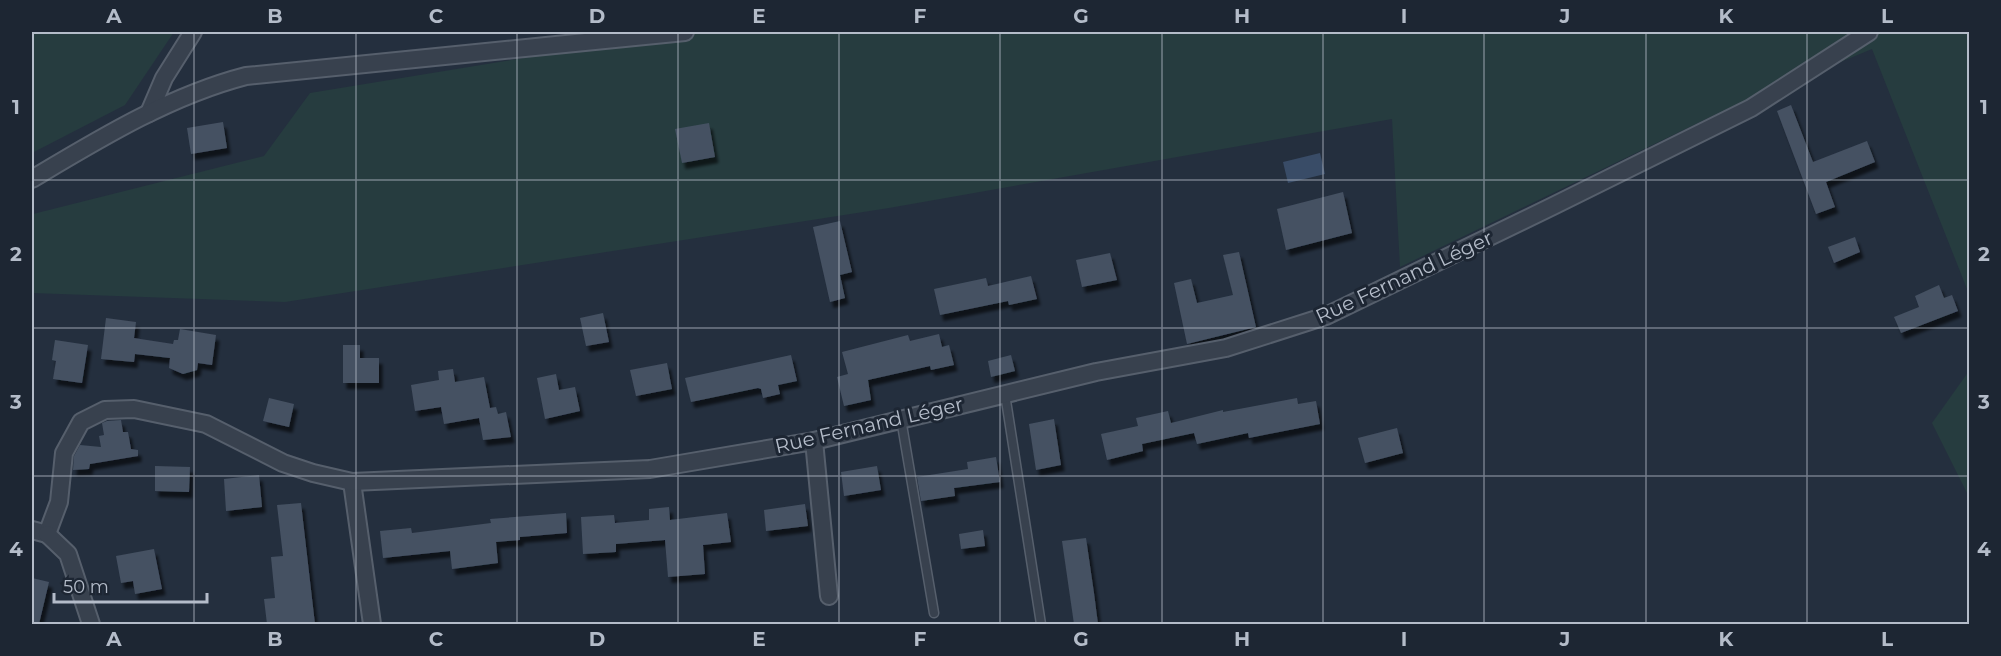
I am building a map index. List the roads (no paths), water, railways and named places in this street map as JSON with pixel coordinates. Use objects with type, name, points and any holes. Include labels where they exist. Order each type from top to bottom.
[{"type":"street","points":[[149,113],[164,78],[193,32]]},
{"type":"street","points":[[32,179],[149,113],[212,85],[246,76],[685,32]]},
{"type":"street","name":"Rue Fernand Léger","points":[[39,532],[59,502],[64,453],[81,422],[105,410],[134,408],[206,424],[283,463],[312,473],[352,482],[650,469],[814,441],[1096,372],[1226,348],[1326,316],[1751,108],[1869,32]]},
{"type":"street","points":[[814,441],[829,596]]},
{"type":"street","points":[[352,482],[372,624]]},
{"type":"street","points":[[39,532],[68,554],[92,624]]},
{"type":"lane","points":[[1005,393],[1041,624]]},
{"type":"lane","points":[[901,419],[934,613]]},
{"type":"water","points":[[1320,153],[1325,174],[1288,183],[1283,162]]}]
